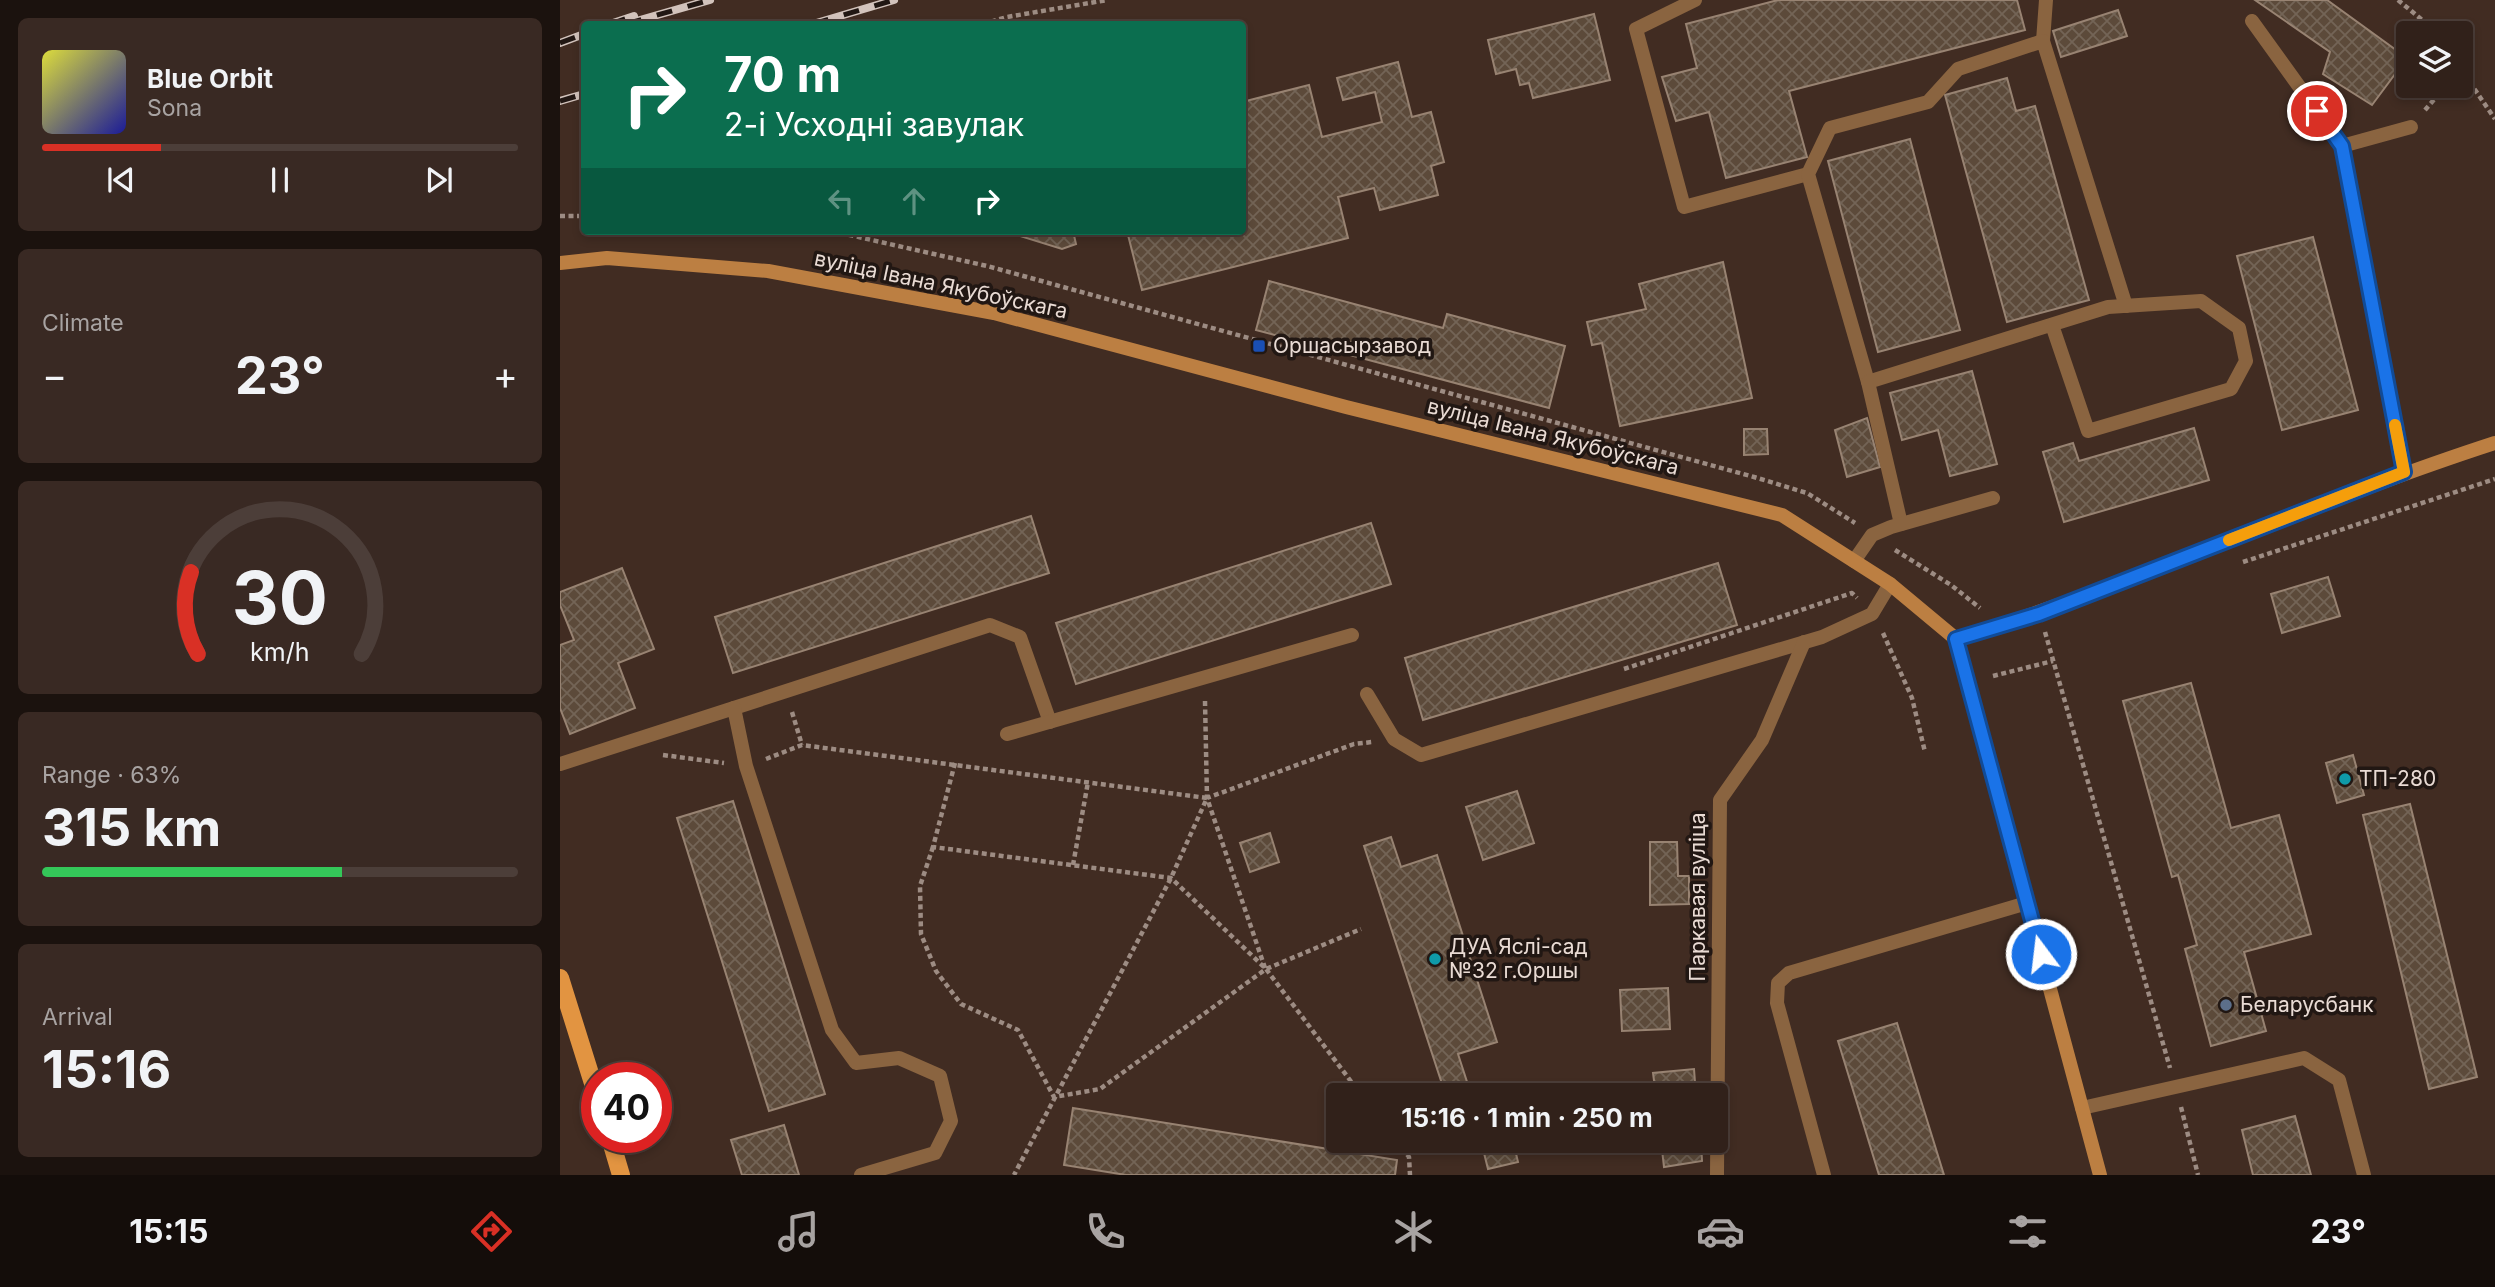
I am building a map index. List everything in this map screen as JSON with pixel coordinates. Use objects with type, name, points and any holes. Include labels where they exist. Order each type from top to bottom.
[{"type":"main road","points":[[560,978],[586,1062]]},
{"type":"main road","points":[[614,1153],[621,1175]]},
{"type":"street","points":[[1696,0],[1636,29],[1684,207],[1808,174]]},
{"type":"street","points":[[2046,0],[2043,41],[2126,306]]},
{"type":"street","points":[[2252,21],[2342,146],[2404,472]]},
{"type":"street","points":[[1901,524],[1868,382],[1808,174],[1830,128],[1928,102],[1958,69],[2043,41]]},
{"type":"street","points":[[2342,146],[2411,127]]},
{"type":"street","name":"вуліца Івана Якубоўскага","points":[[560,263],[607,258],[768,271],[995,313],[1346,407],[1782,515],[1891,584],[1956,639]]},
{"type":"street","points":[[1868,382],[2108,307],[2201,301],[2239,328],[2246,361],[2231,389],[2088,431],[2052,325]]},
{"type":"street","points":[[2100,1175],[1956,639],[2039,614],[2404,472],[2495,443]]},
{"type":"street","points":[[1854,561],[1872,536],[1901,524],[1993,498]]},
{"type":"street","points":[[1367,694],[1394,739],[1421,755],[1804,642],[1872,614],[1891,584]]},
{"type":"street","points":[[560,764],[990,625],[1020,638],[1050,722]]},
{"type":"street","points":[[1007,734],[1352,635]]},
{"type":"street","name":"Паркавая вуліца","points":[[1717,1175],[1720,800],[1762,740],[1804,642]]},
{"type":"street","points":[[734,708],[746,766],[832,1030],[856,1063],[899,1058],[940,1076],[951,1121],[935,1153],[862,1175]]},
{"type":"street","points":[[1824,1175],[1777,1003],[1778,983],[1789,973],[2027,902]]},
{"type":"street","points":[[2082,1108],[2304,1058],[2339,1080],[2364,1175]]},
{"type":"path","points":[[994,21],[1107,0]]},
{"type":"path","points":[[2398,0],[2423,21]]},
{"type":"path","points":[[2473,87],[2495,120]]},
{"type":"path","points":[[2411,127],[2436,98]]},
{"type":"path","points":[[560,216],[581,216]]},
{"type":"path","points":[[867,235],[1807,493],[1951,585],[1982,610]]},
{"type":"path","points":[[2230,567],[2495,479]]},
{"type":"path","points":[[2039,614],[2176,1087],[2198,1175]]},
{"type":"path","points":[[2044,629],[2057,624]]},
{"type":"path","points":[[1993,676],[2053,662]]},
{"type":"path","points":[[1205,678],[1207,798],[1266,969]]},
{"type":"path","points":[[786,691],[802,745]]},
{"type":"path","points":[[652,753],[746,766],[802,745],[1207,798],[1354,744],[1394,739]]},
{"type":"path","points":[[955,763],[920,886],[921,934],[936,971],[961,1004],[1018,1030],[1054,1097]]},
{"type":"path","points":[[1073,865],[1088,782]]},
{"type":"path","points":[[1014,1175],[1171,878],[1207,798]]},
{"type":"path","points":[[933,847],[1171,878],[1266,969],[1352,1083]]},
{"type":"path","points":[[1054,1097],[1100,1089],[1266,969],[1361,929]]},
{"type":"path","points":[[1406,1153],[1409,1157],[1410,1175]]},
{"type":"building","points":[[1778,0],[2017,0],[2025,30],[1789,91],[1807,157],[1726,178],[1709,112],[1676,121],[1662,77],[1697,68],[1686,24]]},
{"type":"building","points":[[2255,0],[2327,0],[2396,50],[2396,73],[2372,105],[2323,74],[2330,52]]},
{"type":"building","points":[[2118,10],[2127,36],[2061,57],[2053,31]]},
{"type":"building","points":[[1594,14],[1610,80],[1533,98],[1529,83],[1520,85],[1516,69],[1496,74],[1488,40]]},
{"type":"building","points":[[1398,62],[1412,117],[1431,112],[1444,162],[1431,166],[1438,195],[1380,210],[1374,188],[1338,197],[1348,238],[1142,290],[1128,235],[1246,235],[1246,101],[1309,85],[1322,137],[1382,122],[1375,92],[1343,100],[1337,78]]},
{"type":"building","points":[[2007,78],[2016,111],[2035,106],[2089,300],[2007,322],[1945,95]]},
{"type":"building","points":[[1910,139],[1960,330],[1878,352],[1828,161]]},
{"type":"building","points":[[1017,235],[1074,235],[1076,244],[1062,249]]},
{"type":"building","points":[[2313,237],[2358,410],[2282,430],[2237,256]]},
{"type":"building","points":[[1723,262],[1752,398],[1620,426],[1602,343],[1592,345],[1587,322],[1646,309],[1639,284]]},
{"type":"building","points":[[1269,281],[1443,328],[1447,314],[1565,346],[1549,408],[1256,330]]},
{"type":"building","points":[[1972,371],[1997,464],[1950,476],[1938,430],[1902,440],[1890,393]]},
{"type":"building","points":[[1867,418],[1880,467],[1847,477],[1835,430]]},
{"type":"building","points":[[2194,428],[2209,480],[2064,522],[2043,452],[2073,443],[2079,461]]},
{"type":"building","points":[[1744,429],[1767,429],[1768,454],[1744,455]]},
{"type":"building","points":[[1031,516],[1049,573],[733,673],[715,617]]},
{"type":"building","points":[[1371,523],[1391,584],[1076,684],[1056,623]]},
{"type":"building","points":[[1718,563],[1737,625],[1423,720],[1405,658]]},
{"type":"building","points":[[622,568],[654,649],[618,663],[635,708],[570,734],[560,708],[560,645],[574,640],[560,605],[560,592]]},
{"type":"building","points":[[2328,577],[2340,616],[2282,633],[2271,594]]},
{"type":"building","points":[[2191,683],[2231,828],[2279,815],[2311,934],[2244,952],[2266,1031],[2211,1046],[2185,949],[2197,945],[2178,875],[2172,877],[2123,701]]},
{"type":"building","name":"ТП-280","points":[[2353,755],[2364,795],[2337,803],[2326,763]]},
{"type":"building","points":[[1517,791],[1534,843],[1483,860],[1466,807]]},
{"type":"building","points":[[733,801],[825,1094],[769,1111],[677,818]]},
{"type":"building","points":[[2410,804],[2477,1077],[2429,1089],[2363,815]]},
{"type":"building","points":[[1270,833],[1279,862],[1250,872],[1240,843]]},
{"type":"building","name":"ДУА Яслі-сад №32 г.Оршы","points":[[1391,837],[1401,867],[1437,855],[1497,1042],[1458,1054],[1467,1083],[1442,1083],[1364,846]]},
{"type":"building","points":[[1650,842],[1677,842],[1678,876],[1689,876],[1689,904],[1650,905]]},
{"type":"building","points":[[1668,988],[1670,1029],[1622,1031],[1620,990]]},
{"type":"building","points":[[1897,1023],[1944,1175],[1879,1175],[1838,1041]]},
{"type":"building","points":[[1694,1069],[1695,1083],[1654,1083],[1653,1073]]},
{"type":"building","points":[[1073,1108],[1326,1149],[1326,1153],[1353,1153],[1397,1160],[1395,1175],[1126,1175],[1064,1165]]},
{"type":"building","points":[[2295,1116],[2311,1175],[2253,1175],[2242,1130]]},
{"type":"building","points":[[784,1125],[799,1175],[742,1175],[731,1140]]},
{"type":"building","points":[[1484,1153],[1516,1153],[1518,1162],[1488,1169]]},
{"type":"building","points":[[1662,1153],[1702,1153],[1702,1161],[1664,1167]]},
{"type":"railway","points":[[636,21],[710,0]]},
{"type":"railway","points":[[823,21],[894,0]]},
{"type":"railway","points":[[619,21],[634,16]]},
{"type":"railway","points":[[560,43],[581,35]]},
{"type":"railway","points":[[560,101],[581,95]]},
{"type":"slow traffic","points":[[2229,540],[2404,472],[2395,425]]},
{"type":"place","name":"Оршасырзавод","points":[[1259,346]]},
{"type":"place","name":"ТП-280","points":[[2345,779]]},
{"type":"place","name":"ДУА Яслі-сад №32 г.Оршы","points":[[1435,959]]},
{"type":"place","name":"Беларусбанк","points":[[2226,1005]]},
{"type":"route","points":[[2041,954],[1956,639],[2039,614],[2404,472],[2342,146],[2317,111]]}]
